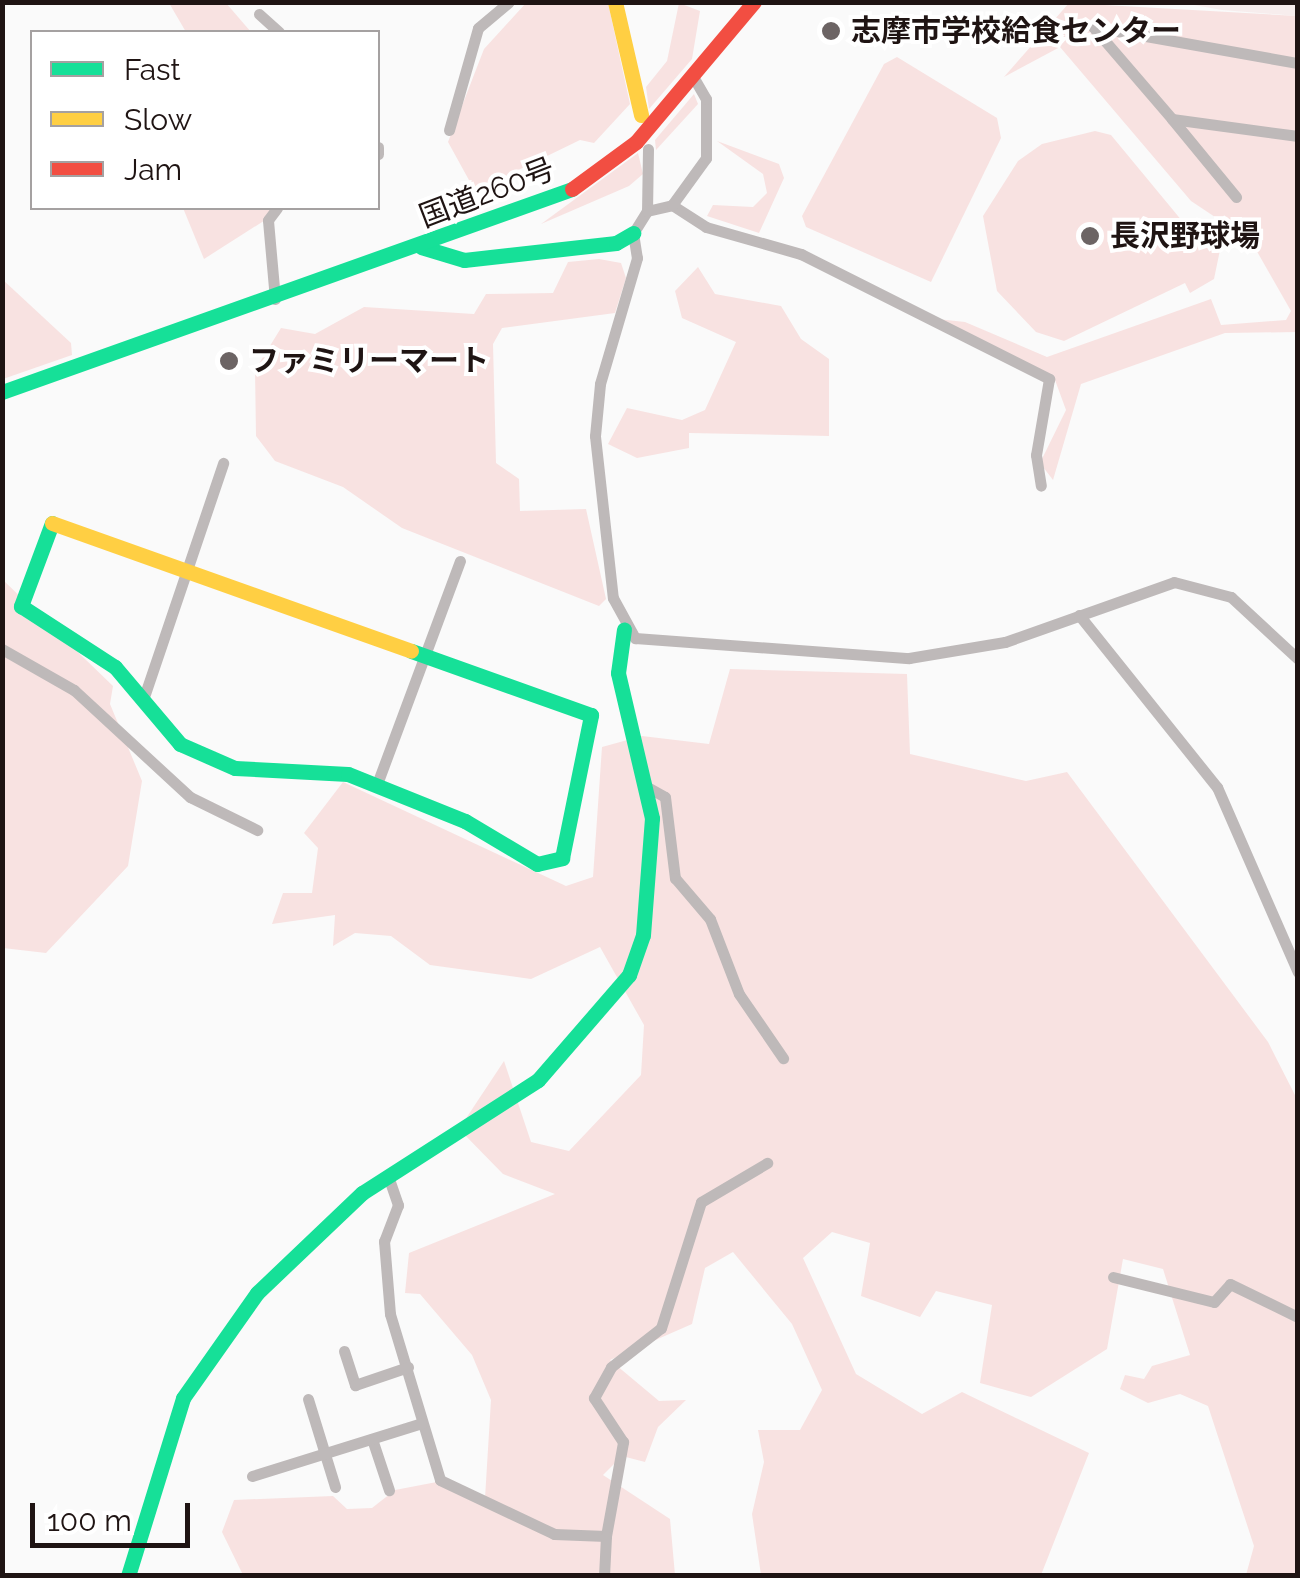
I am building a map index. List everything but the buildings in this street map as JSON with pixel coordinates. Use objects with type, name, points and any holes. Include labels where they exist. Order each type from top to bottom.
[{"type":"main road","points":[[615,2],[641,116]]},
{"type":"main road","name":"国道260号","points":[[2,392],[533,209],[604,170],[754,2]]},
{"type":"main road","points":[[421,247],[464,260],[616,243],[634,232]]},
{"type":"main road","points":[[52,524],[193,572],[591,716],[569,789],[566,850],[546,867],[378,784],[327,770],[219,764],[161,730],[145,694],[20,606],[52,524]]},
{"type":"main road","points":[[128,1576],[169,1432],[201,1366],[289,1258],[388,1176],[538,1080],[618,994],[644,936],[648,788],[618,673],[624,629]]},
{"type":"street","points":[[449,130],[478,28],[508,2]]},
{"type":"street","points":[[259,14],[277,30]]},
{"type":"street","points":[[1236,197],[1093,27],[1298,63]]},
{"type":"street","points":[[648,211],[672,204],[706,158],[706,99],[692,75]]},
{"type":"street","points":[[1172,119],[1298,136]]},
{"type":"street","points":[[648,148],[648,211],[634,232],[637,258],[608,351],[595,436],[624,629],[654,647],[909,658],[1005,642],[1174,582],[1208,587],[1298,659]]},
{"type":"street","points":[[672,204],[706,226],[802,254],[1049,380],[1036,455],[1042,486]]},
{"type":"street","points":[[275,210],[268,220],[275,300]]},
{"type":"street","points":[[145,694],[193,572],[223,463]]},
{"type":"street","points":[[378,784],[460,561]]},
{"type":"street","points":[[1079,615],[1218,787],[1298,972]]},
{"type":"street","points":[[2,649],[74,690],[190,797],[256,830]]},
{"type":"street","points":[[648,788],[665,796],[675,878],[710,919],[739,994],[783,1058]]},
{"type":"street","points":[[604,1576],[606,1536],[623,1442],[594,1398],[610,1367],[661,1328],[700,1202],[768,1163]]},
{"type":"street","points":[[388,1176],[398,1206],[385,1238],[387,1292],[440,1480],[454,1490],[554,1534],[606,1536]]},
{"type":"street","points":[[1112,1277],[1214,1302],[1230,1284],[1298,1317]]},
{"type":"street","points":[[344,1351],[356,1384],[408,1367]]},
{"type":"street","points":[[308,1399],[335,1487]]},
{"type":"street","points":[[252,1476],[422,1423]]},
{"type":"street","points":[[372,1438],[390,1490]]},
{"type":"shaded area","points":[[169,3],[226,3],[249,30],[185,30]]},
{"type":"shaded area","points":[[526,3],[608,3],[630,104],[594,143],[580,140],[475,191],[448,142],[484,49]]},
{"type":"shaded area","points":[[679,3],[700,11],[692,59],[649,109],[646,87],[667,61]]},
{"type":"shaded area","points":[[1069,3],[1297,16],[1297,332],[1225,333],[1081,384],[1053,480],[1040,463],[1066,410],[1055,380],[928,318],[965,322],[1047,357],[1211,299],[1221,325],[1286,320],[1291,311],[1251,241],[1191,201],[1060,47],[1004,77]]},
{"type":"shaded area","points":[[1183,3],[1297,3],[1297,16],[1222,10]]},
{"type":"shaded area","points":[[897,57],[997,118],[1001,138],[931,282],[806,227],[802,216],[884,64]]},
{"type":"shaded area","points":[[694,94],[698,104],[656,150],[655,140]]},
{"type":"shaded area","name":"長沢野球場","points":[[1095,131],[1111,135],[1197,239],[1206,232],[1220,250],[1214,279],[1190,293],[1185,283],[1064,341],[1036,332],[997,291],[983,216],[1018,161],[1042,144]]},
{"type":"shaded area","points":[[717,141],[779,164],[784,178],[759,233],[707,216],[713,205],[753,207],[767,193],[763,174]]},
{"type":"shaded area","points":[[638,153],[643,174],[629,186],[541,224]]},
{"type":"shaded area","points":[[184,210],[281,210],[204,259]]},
{"type":"shaded area","points":[[599,259],[621,263],[626,278],[615,313],[502,328],[493,344],[496,463],[519,479],[520,511],[586,509],[606,599],[599,606],[402,528],[343,487],[275,461],[256,436],[255,370],[281,328],[315,334],[364,307],[474,314],[486,294],[553,293],[568,262]]},
{"type":"shaded area","points":[[698,267],[715,294],[781,306],[801,339],[829,359],[829,436],[689,433],[689,448],[637,458],[608,444],[627,408],[682,420],[705,410],[736,342],[682,318],[675,291]]},
{"type":"shaded area","points":[[2,279],[71,343],[72,355],[3,379]]},
{"type":"shaded area","points":[[2,579],[113,686],[110,704],[142,781],[128,866],[46,953],[3,948]]},
{"type":"shaded area","points":[[730,669],[907,674],[910,754],[1026,781],[1067,772],[1268,1042],[1297,1099],[1297,1575],[1246,1575],[1254,1546],[1208,1406],[1180,1394],[1148,1403],[1120,1389],[1125,1375],[1144,1379],[1152,1366],[1190,1355],[1163,1269],[1123,1259],[1107,1349],[1031,1397],[980,1383],[992,1305],[936,1291],[920,1317],[861,1296],[870,1243],[832,1232],[803,1258],[856,1374],[922,1414],[962,1392],[1089,1453],[1041,1575],[761,1575],[752,1514],[764,1462],[758,1430],[800,1430],[822,1390],[792,1324],[733,1252],[705,1268],[692,1324],[610,1360],[659,1401],[686,1400],[658,1427],[645,1462],[622,1456],[603,1475],[670,1519],[675,1575],[243,1575],[222,1532],[234,1500],[333,1496],[347,1509],[372,1508],[395,1490],[442,1481],[485,1498],[491,1400],[472,1355],[420,1294],[405,1293],[409,1253],[555,1194],[503,1174],[459,1129],[504,1061],[531,1142],[569,1151],[641,1075],[644,1025],[600,947],[531,979],[430,965],[391,936],[355,933],[333,946],[335,915],[272,924],[283,893],[312,893],[318,848],[304,833],[343,782],[566,886],[593,877],[602,747],[642,736],[709,744]]},
{"type":"traffic: fast","points":[[2,392],[572,189]]},
{"type":"traffic: fast","points":[[421,247],[464,260],[616,243],[633,233]]},
{"type":"traffic: fast","points":[[52,523],[21,606],[115,667],[180,744],[235,768],[348,774],[465,821],[537,864],[562,858],[591,715],[411,651]]},
{"type":"traffic: fast","points":[[128,1576],[183,1398],[257,1293],[362,1193],[538,1080],[629,975],[643,935],[652,818],[618,673],[624,629]]},
{"type":"traffic: slow","points":[[615,2],[641,115]]},
{"type":"traffic: slow","points":[[52,523],[411,651]]},
{"type":"traffic: jam","points":[[572,189],[636,142],[754,2]]},
{"type":"place","name":"志摩市学校給食センター","points":[[831,31]]},
{"type":"place","name":"長沢野球場","points":[[1090,236]]},
{"type":"place","name":"ファミリーマート","points":[[229,361]]}]
